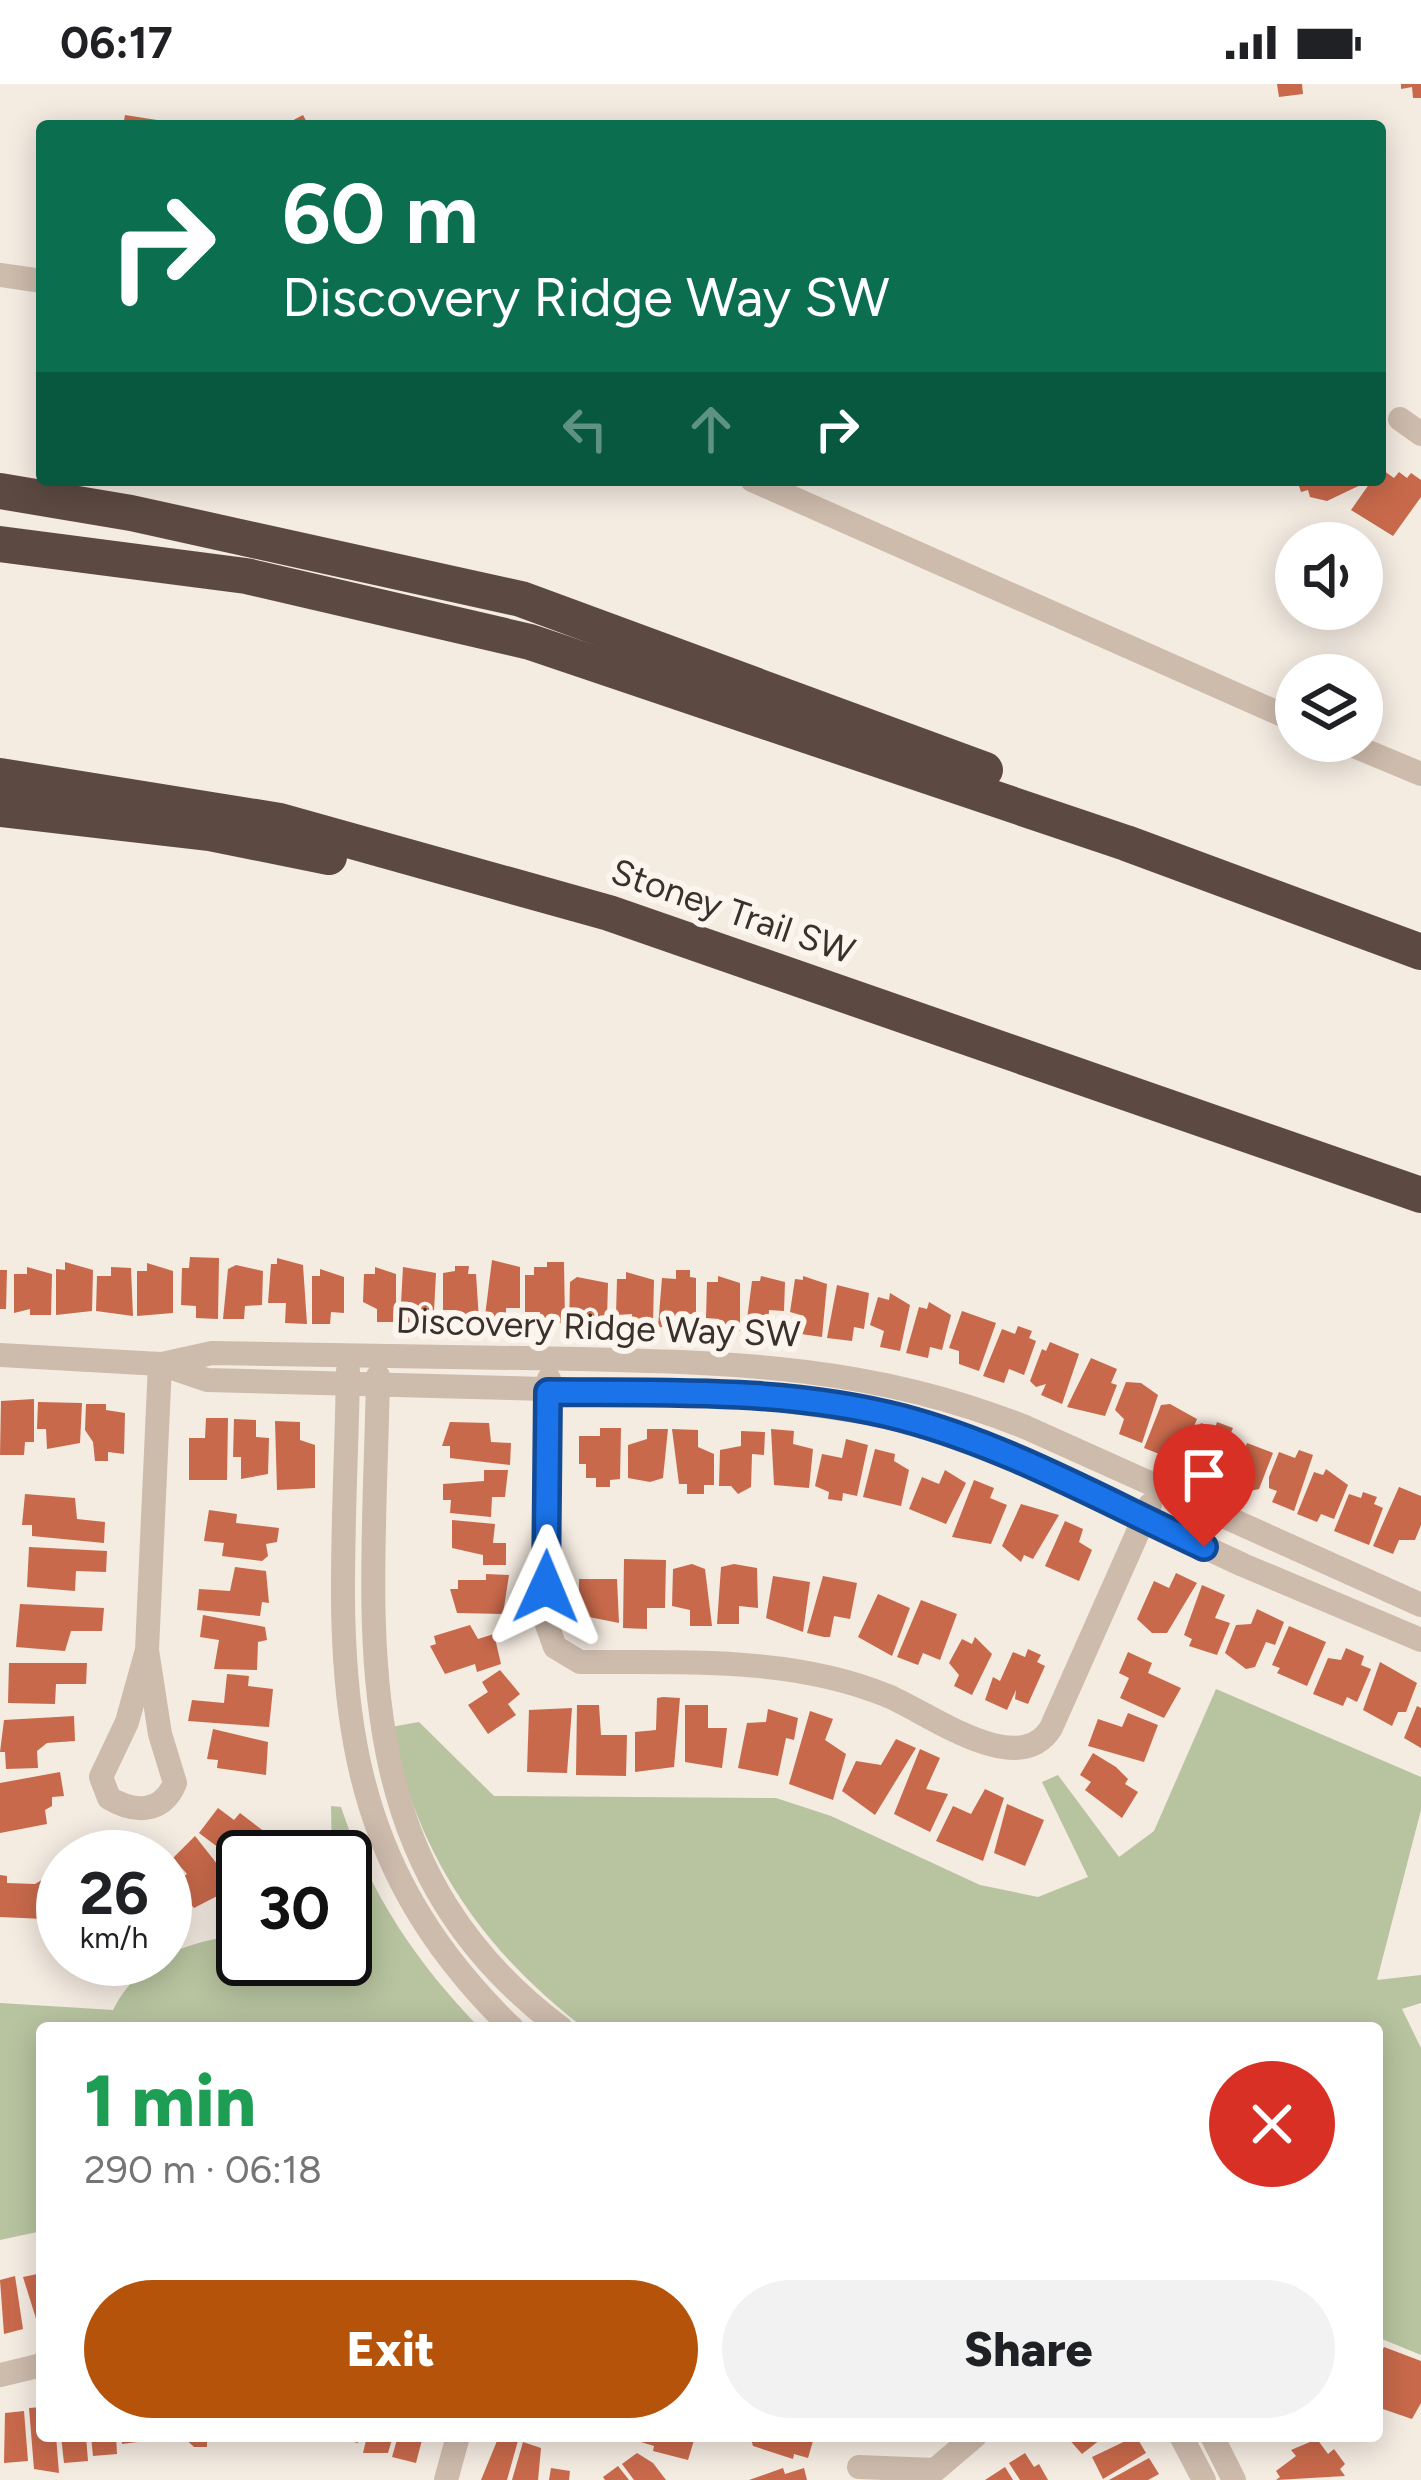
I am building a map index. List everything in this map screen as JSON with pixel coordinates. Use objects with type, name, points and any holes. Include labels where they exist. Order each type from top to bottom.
[{"type":"highway","points":[[0,491],[131,513],[521,599],[671,650],[1022,784],[1126,843]]},
{"type":"highway","points":[[0,544],[246,576],[447,620],[680,691],[1126,843],[1421,952]]},
{"type":"highway","name":"Stoney Trail SW","points":[[0,776],[280,820],[609,913],[1421,1195]]},
{"type":"highway","points":[[0,809],[210,833],[388,869],[546,913],[609,913]]},
{"type":"street","points":[[0,275],[36,280]]},
{"type":"street","points":[[766,486],[1275,712]]},
{"type":"street","points":[[1383,758],[1421,774]]},
{"type":"street","name":"Discovery Ridge Way SW","points":[[0,1355],[160,1364],[212,1353],[741,1363],[864,1377],[988,1412],[1421,1605]]},
{"type":"street","points":[[348,1357],[344,1673],[361,1784],[386,1857],[437,1946],[507,2022]]},
{"type":"street","points":[[379,1357],[376,1707],[392,1784],[426,1871],[461,1926],[506,1982],[554,2022]]},
{"type":"street","points":[[549,1359],[545,1619],[555,1647],[580,1661],[795,1670],[886,1695],[996,1747],[1019,1750],[1036,1744],[1051,1729],[1157,1490]]},
{"type":"street","points":[[147,1650],[127,1722],[101,1777],[109,1798],[141,1809],[163,1802],[175,1783],[160,1734],[147,1650],[160,1364]]},
{"type":"street","name":"Discovery Ridge Way SW","points":[[160,1364],[207,1380],[739,1394],[858,1408],[978,1443],[1421,1640]]},
{"type":"street","points":[[858,1408],[864,1377]]},
{"type":"street","points":[[1369,1619],[1382,1589]]},
{"type":"street","points":[[0,2375],[36,2366]]},
{"type":"street","points":[[446,2480],[456,2442]]},
{"type":"street","points":[[859,2467],[935,2470],[968,2442]]},
{"type":"street","points":[[1185,2442],[1204,2480]]},
{"type":"street","points":[[1215,2442],[1234,2480]]},
{"type":"green space","points":[[1216,1689],[1421,1777],[1421,1810],[1377,1980],[1421,1975],[1421,2003],[1402,2009],[1421,2048],[1421,2355],[1383,2339],[1383,2022],[577,2022],[514,1966],[459,1896],[418,1816],[391,1727],[419,1722],[494,1796],[776,1798],[831,1816],[980,1885],[1038,1897],[1088,1877],[1042,1782],[1058,1775],[1119,1857],[1154,1831]]},
{"type":"green space","points":[[331,1806],[341,1807],[349,1830],[331,1830]]},
{"type":"green space","points":[[372,1880],[416,1952],[475,2022],[36,2022],[36,2232],[0,2240],[0,2003],[113,2010],[129,1986],[192,1986],[192,1945],[216,1939],[216,1986],[372,1986]]},
{"type":"building","points":[[1277,84],[1302,84],[1303,94],[1279,97]]},
{"type":"building","points":[[1401,84],[1421,84],[1421,98],[1413,98],[1412,87],[1401,89]]},
{"type":"building","points":[[1386,472],[1394,478],[1399,472],[1407,478],[1411,473],[1421,480],[1421,497],[1393,536],[1383,530],[1383,522],[1370,522],[1351,510],[1368,486],[1386,486]]},
{"type":"building","points":[[1299,486],[1358,486],[1327,501],[1310,497],[1308,490],[1301,492]]},
{"type":"building","points":[[190,1257],[219,1258],[218,1319],[196,1318],[196,1306],[181,1305],[182,1268],[189,1268]]},
{"type":"building","points":[[277,1258],[303,1265],[307,1324],[285,1323],[286,1303],[268,1303],[271,1264],[277,1264]]},
{"type":"building","points":[[492,1260],[520,1267],[520,1308],[506,1308],[506,1324],[484,1324]]},
{"type":"building","points":[[65,1262],[93,1270],[92,1311],[56,1315],[56,1269],[65,1270]]},
{"type":"building","points":[[547,1262],[564,1262],[565,1323],[540,1323],[540,1312],[525,1312],[525,1275],[534,1275],[534,1267],[547,1267]]},
{"type":"building","points":[[147,1263],[173,1271],[173,1313],[137,1316],[137,1271],[147,1271]]},
{"type":"building","points":[[236,1265],[263,1271],[262,1305],[245,1306],[244,1319],[223,1319],[228,1269]]},
{"type":"building","points":[[455,1266],[469,1266],[468,1274],[476,1274],[479,1320],[456,1321],[456,1310],[443,1310],[443,1273],[455,1271]]},
{"type":"building","points":[[27,1267],[52,1274],[51,1315],[30,1315],[30,1309],[14,1313],[14,1274],[27,1274]]},
{"type":"building","points":[[111,1267],[131,1268],[133,1316],[96,1311],[97,1276],[111,1276]]},
{"type":"building","points":[[375,1267],[396,1274],[396,1322],[377,1322],[377,1309],[363,1302],[364,1274],[375,1274]]},
{"type":"building","points":[[403,1267],[436,1273],[434,1311],[426,1311],[425,1323],[400,1322]]},
{"type":"building","points":[[320,1269],[344,1277],[344,1313],[331,1312],[330,1324],[312,1324],[312,1276],[320,1276]]},
{"type":"building","points":[[0,1270],[7,1270],[6,1309],[0,1309]]},
{"type":"building","points":[[676,1270],[690,1270],[690,1277],[696,1278],[696,1314],[680,1314],[680,1328],[658,1327],[662,1278],[676,1279]]},
{"type":"building","points":[[626,1272],[654,1280],[653,1325],[632,1325],[632,1314],[616,1315],[617,1279],[626,1279]]},
{"type":"building","points":[[718,1276],[740,1283],[740,1331],[718,1330],[719,1319],[706,1318],[707,1282],[718,1282]]},
{"type":"building","points":[[761,1276],[785,1282],[784,1311],[769,1310],[768,1328],[746,1327],[752,1281],[760,1281]]},
{"type":"building","points":[[803,1276],[827,1284],[822,1337],[801,1334],[804,1316],[790,1312],[795,1279],[803,1280]]},
{"type":"building","points":[[577,1277],[608,1283],[607,1318],[592,1318],[592,1328],[569,1327],[570,1282]]},
{"type":"building","points":[[837,1285],[869,1293],[864,1329],[854,1327],[852,1341],[827,1338]]},
{"type":"building","points":[[890,1293],[910,1305],[900,1351],[880,1347],[884,1331],[870,1325],[878,1297],[889,1300]]},
{"type":"building","points":[[929,1302],[951,1315],[942,1350],[930,1347],[928,1358],[906,1353],[919,1307],[927,1309]]},
{"type":"building","points":[[962,1311],[996,1323],[979,1371],[959,1364],[959,1351],[949,1348]]},
{"type":"building","points":[[1018,1326],[1032,1331],[1029,1338],[1036,1341],[1024,1375],[1009,1369],[1004,1383],[983,1376],[1002,1329],[1015,1334]]},
{"type":"building","points":[[1050,1342],[1079,1354],[1062,1404],[1041,1395],[1046,1384],[1036,1387],[1030,1381],[1042,1349],[1046,1351]]},
{"type":"building","points":[[1091,1358],[1117,1369],[1111,1383],[1117,1385],[1105,1416],[1067,1407]]},
{"type":"building","points":[[1126,1382],[1141,1383],[1158,1395],[1142,1443],[1119,1434],[1124,1419],[1115,1410]]},
{"type":"building","points":[[34,1399],[34,1442],[25,1442],[24,1455],[0,1455],[1,1401]]},
{"type":"building","points":[[38,1402],[82,1403],[80,1443],[47,1449],[46,1429],[37,1429]]},
{"type":"building","points":[[86,1404],[106,1404],[106,1410],[125,1413],[124,1454],[108,1452],[108,1461],[95,1461],[93,1442],[85,1430]]},
{"type":"building","points":[[1170,1404],[1197,1419],[1183,1453],[1170,1447],[1167,1457],[1144,1448],[1161,1405]]},
{"type":"building","points":[[206,1418],[228,1418],[227,1480],[189,1480],[189,1438],[205,1438]]},
{"type":"building","points":[[234,1419],[256,1420],[256,1437],[269,1438],[268,1474],[241,1479],[241,1457],[233,1457]]},
{"type":"building","points":[[275,1421],[300,1422],[300,1440],[315,1445],[315,1488],[277,1490]]},
{"type":"building","points":[[450,1422],[489,1423],[491,1442],[511,1443],[510,1465],[450,1458],[450,1446],[442,1446]]},
{"type":"building","points":[[1217,1422],[1233,1428],[1230,1435],[1236,1438],[1222,1474],[1186,1460],[1201,1423],[1215,1428]]},
{"type":"building","points":[[600,1428],[621,1428],[620,1479],[610,1480],[610,1487],[596,1487],[596,1478],[586,1478],[586,1464],[579,1464],[579,1436],[600,1436]]},
{"type":"building","points":[[647,1429],[668,1429],[663,1478],[650,1482],[628,1478],[628,1445],[647,1439]]},
{"type":"building","points":[[672,1429],[698,1430],[698,1447],[714,1454],[714,1485],[704,1485],[704,1494],[687,1494],[687,1484],[679,1484]]},
{"type":"building","points":[[771,1429],[794,1431],[793,1444],[813,1449],[809,1488],[774,1485]]},
{"type":"building","points":[[741,1431],[765,1432],[764,1455],[752,1454],[751,1487],[738,1494],[731,1486],[719,1486],[720,1450],[741,1446]]},
{"type":"building","points":[[846,1439],[868,1445],[857,1496],[843,1493],[842,1501],[828,1499],[829,1492],[815,1486],[822,1454],[842,1458]]},
{"type":"building","points":[[1247,1443],[1273,1453],[1259,1489],[1250,1491],[1225,1476],[1238,1445],[1245,1448]]},
{"type":"building","points":[[875,1449],[895,1454],[894,1461],[909,1470],[901,1506],[863,1497]]},
{"type":"building","points":[[1299,1450],[1313,1455],[1294,1511],[1272,1502],[1277,1491],[1269,1488],[1269,1477],[1279,1452],[1295,1458]]},
{"type":"building","points":[[1326,1469],[1348,1485],[1334,1519],[1321,1514],[1317,1522],[1297,1514],[1314,1472],[1323,1475]]},
{"type":"building","points":[[484,1470],[508,1470],[505,1497],[492,1497],[491,1517],[450,1513],[451,1500],[443,1500],[443,1484],[484,1481]]},
{"type":"building","points":[[945,1470],[966,1483],[946,1524],[909,1509],[922,1477],[939,1484]]},
{"type":"building","points":[[974,1480],[994,1488],[990,1498],[1007,1505],[991,1544],[952,1537]]},
{"type":"building","points":[[1399,1487],[1421,1496],[1421,1525],[1415,1540],[1399,1540],[1393,1554],[1373,1546]]},
{"type":"building","points":[[1363,1492],[1377,1497],[1374,1504],[1383,1508],[1369,1545],[1334,1531],[1349,1494],[1361,1498]]},
{"type":"building","points":[[25,1494],[75,1498],[77,1519],[105,1522],[104,1543],[32,1536],[32,1525],[22,1525]]},
{"type":"building","points":[[1021,1504],[1059,1515],[1033,1559],[1024,1555],[1021,1562],[1002,1546]]},
{"type":"building","points":[[209,1510],[237,1514],[236,1523],[279,1528],[277,1542],[266,1544],[268,1556],[262,1561],[222,1556],[224,1543],[204,1541]]},
{"type":"building","points":[[452,1520],[495,1524],[493,1543],[506,1543],[506,1565],[483,1565],[483,1555],[452,1548]]},
{"type":"building","points":[[1065,1521],[1083,1529],[1079,1542],[1092,1550],[1079,1581],[1045,1566]]},
{"type":"building","points":[[29,1547],[107,1551],[106,1572],[76,1571],[75,1591],[27,1587]]},
{"type":"building","points":[[624,1559],[666,1560],[665,1608],[647,1608],[647,1629],[623,1628]]},
{"type":"building","points":[[692,1564],[705,1569],[712,1626],[690,1626],[690,1610],[672,1606],[673,1569]]},
{"type":"building","points":[[235,1567],[266,1571],[269,1603],[262,1602],[260,1616],[197,1610],[199,1589],[230,1591]]},
{"type":"building","points":[[721,1567],[757,1568],[758,1608],[739,1606],[739,1624],[717,1624]]},
{"type":"building","points":[[1176,1573],[1197,1583],[1167,1633],[1152,1633],[1137,1619],[1154,1581],[1169,1588]]},
{"type":"building","points":[[486,1574],[509,1575],[503,1614],[457,1613],[450,1589],[458,1589],[458,1580],[486,1580]]},
{"type":"building","points":[[773,1576],[810,1582],[803,1632],[766,1618]]},
{"type":"building","points":[[823,1576],[857,1583],[850,1619],[834,1616],[830,1637],[807,1633]]},
{"type":"building","points":[[579,1579],[617,1579],[619,1623],[579,1615]]},
{"type":"building","points":[[1202,1585],[1225,1595],[1215,1618],[1230,1623],[1217,1655],[1189,1646],[1192,1639],[1184,1635]]},
{"type":"building","points":[[878,1594],[910,1608],[892,1656],[858,1637]]},
{"type":"building","points":[[921,1600],[957,1614],[940,1660],[923,1653],[918,1665],[897,1657]]},
{"type":"building","points":[[20,1604],[104,1608],[102,1631],[71,1631],[65,1651],[16,1647]]},
{"type":"building","points":[[1257,1609],[1284,1622],[1275,1645],[1266,1642],[1255,1667],[1246,1669],[1225,1653],[1236,1625],[1251,1624]]},
{"type":"building","points":[[203,1615],[265,1627],[267,1640],[258,1642],[257,1670],[214,1669],[219,1640],[200,1637]]},
{"type":"building","points":[[470,1625],[478,1639],[494,1634],[501,1664],[477,1672],[475,1664],[445,1674],[430,1646],[436,1644],[434,1636]]},
{"type":"building","points":[[1289,1626],[1326,1642],[1307,1686],[1277,1673],[1280,1668],[1272,1665]]},
{"type":"building","points":[[975,1637],[992,1654],[972,1695],[954,1686],[959,1675],[949,1663],[962,1639],[972,1644]]},
{"type":"building","points":[[1346,1648],[1364,1656],[1361,1665],[1371,1669],[1357,1702],[1347,1697],[1343,1706],[1313,1694],[1328,1658],[1341,1660]]},
{"type":"building","points":[[1028,1649],[1041,1655],[1037,1662],[1045,1666],[1028,1704],[1015,1699],[1016,1690],[1007,1710],[985,1700],[993,1677],[1000,1681],[1013,1652],[1025,1657]]},
{"type":"building","points":[[1128,1652],[1152,1663],[1148,1673],[1181,1688],[1164,1718],[1120,1698],[1129,1678],[1119,1673]]},
{"type":"building","points":[[1380,1662],[1417,1683],[1406,1712],[1398,1712],[1392,1726],[1363,1710]]},
{"type":"building","points":[[9,1663],[87,1663],[86,1684],[56,1684],[55,1704],[8,1703]]},
{"type":"building","points":[[500,1670],[520,1694],[508,1704],[516,1715],[488,1734],[468,1705],[488,1692],[482,1682]]},
{"type":"building","points":[[227,1674],[249,1676],[248,1686],[273,1689],[269,1727],[188,1721],[192,1700],[224,1703]]},
{"type":"building","points":[[657,1698],[680,1698],[674,1767],[635,1772],[635,1732],[656,1730]]},
{"type":"building","points":[[577,1705],[599,1705],[601,1735],[627,1735],[626,1776],[576,1775]]},
{"type":"building","points":[[685,1705],[708,1705],[708,1728],[727,1728],[722,1768],[685,1762]]},
{"type":"building","points":[[1417,1706],[1421,1708],[1421,1748],[1404,1738]]},
{"type":"building","points":[[572,1708],[567,1773],[527,1772],[529,1710]]},
{"type":"building","points":[[768,1709],[798,1718],[794,1740],[786,1738],[778,1776],[738,1768],[747,1723],[766,1722]]},
{"type":"building","points":[[810,1711],[833,1719],[825,1740],[846,1754],[833,1800],[789,1784]]},
{"type":"building","points":[[1128,1713],[1158,1725],[1144,1762],[1088,1746],[1098,1719],[1122,1727]]},
{"type":"building","points":[[74,1716],[75,1741],[47,1743],[37,1751],[38,1768],[6,1769],[5,1752],[0,1752],[4,1720]]},
{"type":"building","points":[[213,1729],[268,1742],[266,1775],[217,1768],[218,1760],[207,1759]]},
{"type":"building","points":[[896,1739],[916,1748],[875,1815],[842,1791],[856,1761],[881,1765]]},
{"type":"building","points":[[920,1749],[940,1758],[926,1789],[948,1794],[930,1832],[894,1814]]},
{"type":"building","points":[[1093,1753],[1116,1767],[1128,1779],[1125,1784],[1138,1792],[1122,1818],[1085,1790],[1091,1782],[1080,1775]]},
{"type":"building","points":[[60,1772],[64,1796],[52,1797],[52,1806],[45,1810],[47,1824],[0,1833],[0,1783]]},
{"type":"building","points":[[985,1789],[1004,1798],[983,1861],[936,1841],[953,1806],[971,1814]]},
{"type":"building","points":[[1007,1804],[1044,1820],[1025,1866],[994,1853]]},
{"type":"building","points":[[218,1808],[234,1820],[240,1813],[262,1830],[216,1830],[216,1846],[199,1833]]},
{"type":"building","points":[[195,1836],[216,1863],[216,1897],[194,1908],[192,1906]]},
{"type":"building","points":[[0,1875],[7,1876],[7,1883],[35,1884],[36,1919],[0,1917]]},
{"type":"building","points":[[36,2274],[36,2319],[23,2277]]},
{"type":"building","points":[[15,2276],[23,2329],[4,2334],[0,2280]]},
{"type":"building","points":[[1383,2349],[1421,2361],[1421,2403],[1412,2419],[1383,2409]]},
{"type":"building","points":[[36,2407],[36,2442],[56,2442],[59,2473],[34,2469],[29,2408]]},
{"type":"building","points":[[24,2411],[28,2461],[4,2463],[5,2413]]},
{"type":"building","points":[[62,2442],[86,2442],[88,2461],[64,2463]]},
{"type":"building","points":[[92,2442],[116,2442],[117,2454],[93,2456]]},
{"type":"building","points":[[366,2442],[391,2442],[388,2453],[363,2453]]},
{"type":"building","points":[[396,2442],[421,2442],[416,2463],[392,2457]]},
{"type":"building","points":[[497,2442],[518,2442],[507,2480],[481,2480]]},
{"type":"building","points":[[523,2442],[541,2448],[538,2480],[512,2480]]},
{"type":"building","points":[[641,2442],[693,2442],[688,2460],[653,2451],[654,2446]]},
{"type":"building","points":[[752,2442],[813,2442],[808,2458],[794,2454],[793,2459]]},
{"type":"building","points":[[1071,2442],[1097,2442],[1082,2454]]},
{"type":"building","points":[[1123,2442],[1140,2442],[1146,2453],[1103,2479],[1092,2457]]},
{"type":"building","points":[[1310,2442],[1319,2442],[1328,2454],[1334,2449],[1345,2464],[1340,2469],[1345,2476],[1276,2480],[1280,2477],[1276,2471],[1296,2456],[1291,2450]]},
{"type":"building","points":[[637,2453],[666,2480],[634,2480],[622,2464]]},
{"type":"building","points":[[1025,2453],[1048,2480],[1020,2480],[1009,2463]]},
{"type":"building","points":[[1149,2458],[1159,2474],[1148,2480],[1109,2480]]},
{"type":"building","points":[[618,2466],[629,2480],[605,2480],[603,2477]]},
{"type":"building","points":[[1005,2467],[1013,2480],[985,2480]]},
{"type":"building","points":[[551,2468],[570,2471],[569,2480],[549,2480]]},
{"type":"building","points":[[783,2468],[785,2474],[804,2468],[807,2480],[749,2480]]},
{"type":"route","points":[[546,1587],[548,1392],[739,1394],[902,1418],[978,1443],[1204,1547]]}]
